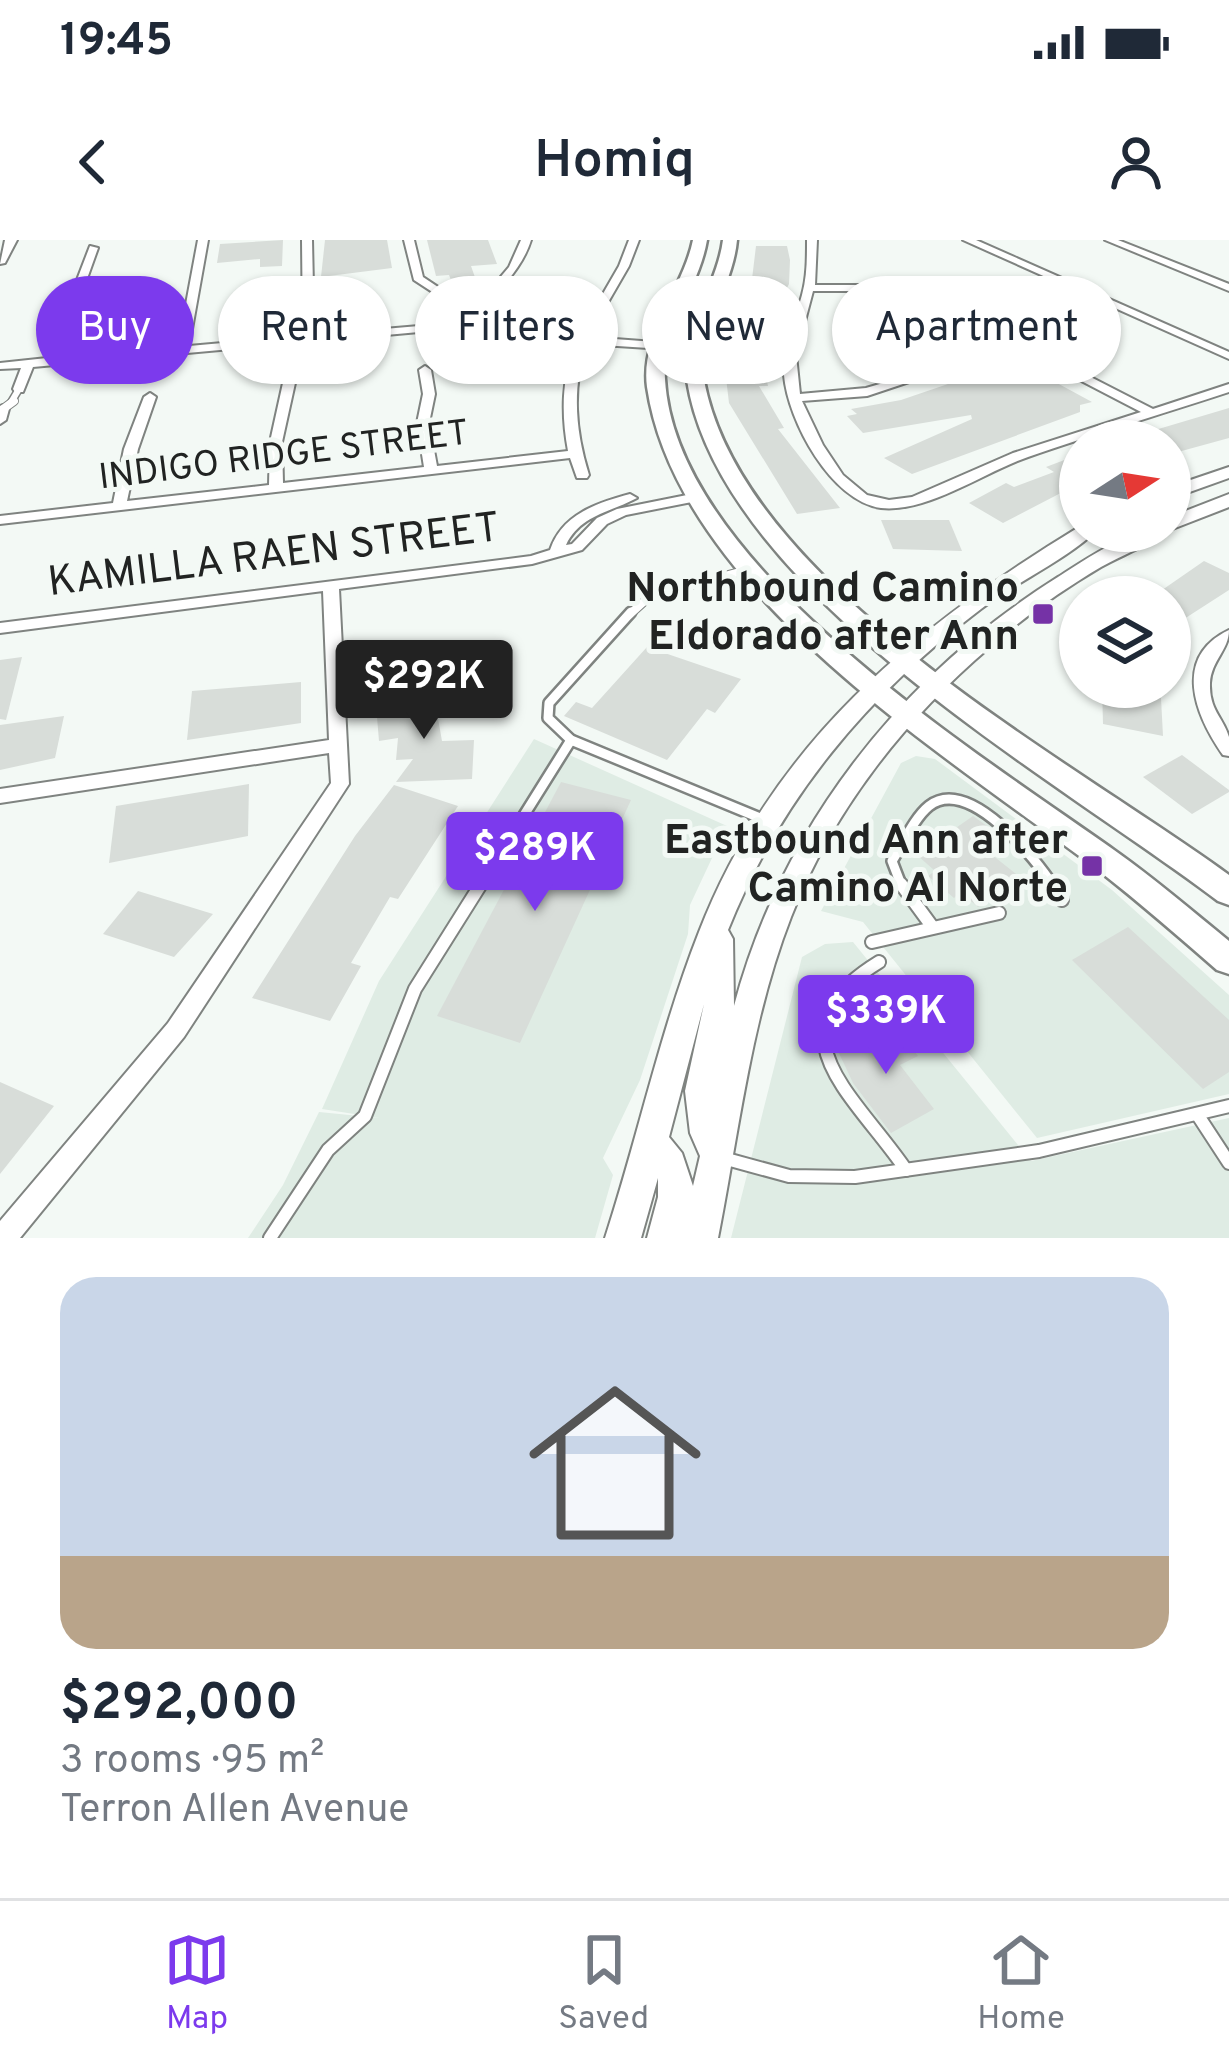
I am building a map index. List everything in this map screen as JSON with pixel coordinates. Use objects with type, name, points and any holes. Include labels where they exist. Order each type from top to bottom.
[{"type":"main road","points":[[0,260],[10,240]]},
{"type":"main road","points":[[691,276],[700,240]]},
{"type":"main road","points":[[725,276],[730,240]]},
{"type":"main road","points":[[655,384],[662,423],[693,491],[752,568],[871,686],[1113,865],[1229,960]]},
{"type":"main road","points":[[697,384],[698,404],[717,453],[737,486],[795,557],[937,685],[1229,892]]},
{"type":"main road","points":[[1191,486],[1229,472]]},
{"type":"main road","points":[[1191,515],[1229,500]]},
{"type":"main road","points":[[623,1238],[729,892],[767,821],[871,686],[997,586],[1059,547]]},
{"type":"main road","points":[[700,1238],[776,919],[803,860],[841,799],[937,685],[1048,594],[1119,552]]},
{"type":"main road","points":[[718,925],[721,990],[701,1075],[701,1128],[718,1156]]},
{"type":"main road","points":[[651,1143],[673,1163],[677,1180],[665,1238]]},
{"type":"street","points":[[194,290],[203,240]]},
{"type":"street","points":[[307,240],[308,276]]},
{"type":"street","points":[[409,240],[418,276]]},
{"type":"street","points":[[506,276],[523,254],[526,240]]},
{"type":"street","points":[[618,277],[634,240]]},
{"type":"street","points":[[812,240],[809,288],[793,331],[789,377],[814,442],[849,489],[881,504],[917,500],[1018,456],[1229,388]]},
{"type":"street","points":[[968,240],[1229,356]]},
{"type":"street","points":[[1110,240],[1229,288]]},
{"type":"street","points":[[83,276],[93,248]]},
{"type":"street","points":[[809,288],[892,288],[921,294],[1148,411]]},
{"type":"street","points":[[0,366],[36,362]]},
{"type":"street","points":[[19,389],[29,363]]},
{"type":"street","points":[[276,488],[276,442],[290,384]]},
{"type":"street","points":[[427,384],[423,423],[431,471]]},
{"type":"street","points":[[568,384],[574,454],[582,475]]},
{"type":"street","points":[[795,398],[867,392],[894,384]]},
{"type":"street","points":[[119,506],[131,449],[150,397]]},
{"type":"street","name":"INDIGO RIDGE STREET","points":[[0,520],[574,454]]},
{"type":"street","points":[[569,530],[599,507],[693,491]]},
{"type":"street","name":"KAMILLA RAEN STREET","points":[[0,628],[532,560],[577,547],[602,521],[622,512],[693,491]]},
{"type":"street","name":"KAMILLA RAEN STREET","points":[[556,553],[558,542],[569,530]]},
{"type":"street","points":[[3,1238],[176,1030],[340,784],[331,586]]},
{"type":"street","points":[[1229,635],[1210,652],[1199,684],[1206,714],[1229,750]]},
{"type":"street","points":[[0,796],[337,745]]},
{"type":"lane","points":[[2,414],[19,389]]},
{"type":"lane","points":[[569,530],[589,535]]},
{"type":"lane","points":[[752,568],[640,602],[549,703],[548,718],[572,740],[767,821]]},
{"type":"lane","points":[[270,1238],[328,1150],[365,1116],[415,989],[572,740]]},
{"type":"lane","points":[[931,925],[904,892],[892,861],[926,808],[940,800],[976,809],[1036,855],[1062,901]]},
{"type":"lane","points":[[872,942],[999,913]]},
{"type":"lane","points":[[879,962],[847,981],[836,994],[821,1042],[830,1064],[906,1170]]},
{"type":"lane","points":[[718,1156],[789,1176],[855,1177],[1039,1151],[1229,1106]]},
{"type":"lane","points":[[1197,1114],[1224,1146],[1229,1163]]},
{"type":"shaded area","points":[[534,739],[727,826],[690,905],[688,934],[640,1080],[603,1158],[613,1175],[595,1238],[248,1238],[283,1185],[319,1112],[380,1118],[322,1109],[379,981]]},
{"type":"shaded area","points":[[916,756],[935,759],[1112,890],[1229,995],[1229,1094],[1037,1138],[863,922],[821,911],[901,763]]},
{"type":"shaded area","points":[[853,942],[1031,1161],[1229,1118],[1229,1238],[731,1238],[802,957],[825,944]]},
{"type":"building","points":[[283,240],[282,266],[260,267],[260,259],[217,263],[220,244]]},
{"type":"building","points":[[325,240],[387,240],[392,268],[321,276]]},
{"type":"building","points":[[427,240],[488,240],[497,264],[471,266],[475,276],[436,276]]},
{"type":"building","points":[[756,246],[787,246],[789,276],[752,276]]},
{"type":"building","points":[[727,384],[768,384],[759,386],[784,428],[778,429],[840,508],[797,514],[729,403]]},
{"type":"building","points":[[948,384],[1059,384],[1092,402],[1080,405],[1080,412],[912,474],[884,458],[972,419],[971,415],[863,433],[847,416],[857,414],[851,409],[901,400]]},
{"type":"building","points":[[1229,408],[1229,438],[1191,448],[1189,420]]},
{"type":"building","points":[[1059,462],[1059,494],[1003,523],[969,503],[1006,483],[1014,487],[1054,472],[1046,467]]},
{"type":"building","points":[[881,520],[949,520],[962,551],[893,549]]},
{"type":"building","points":[[1204,561],[1229,573],[1229,590],[1191,614],[1191,576],[1182,576]]},
{"type":"building","points":[[647,647],[741,679],[715,713],[707,709],[667,760],[564,716],[576,702],[592,708]]},
{"type":"building","points":[[22,657],[6,720],[0,719],[0,660]]},
{"type":"building","points":[[301,682],[301,723],[187,740],[192,691]]},
{"type":"building","points":[[434,696],[442,741],[474,740],[472,779],[396,782],[413,759],[396,760],[398,738],[379,741],[376,705]]},
{"type":"building","points":[[1103,708],[1162,708],[1163,736],[1103,724]]},
{"type":"building","points":[[64,716],[55,758],[0,770],[0,725]]},
{"type":"building","points":[[1182,755],[1229,790],[1192,814],[1143,777]]},
{"type":"building","points":[[561,782],[631,800],[520,1043],[437,1016]]},
{"type":"building","points":[[249,784],[248,836],[109,863],[116,806]]},
{"type":"building","points":[[394,785],[458,806],[398,899],[390,897],[351,963],[361,966],[330,1021],[252,998],[355,836]]},
{"type":"building","points":[[973,816],[994,831],[977,843],[1020,877],[978,907],[960,892],[954,898],[928,876],[935,871],[917,855]]},
{"type":"building","points":[[138,891],[213,914],[174,957],[103,934]]},
{"type":"building","points":[[1128,927],[1229,1020],[1229,1072],[1203,1089],[1072,960]]},
{"type":"building","points":[[891,1022],[918,1056],[900,1065],[934,1109],[891,1133],[853,1083],[838,1051]]},
{"type":"building","points":[[0,1082],[54,1106],[0,1174]]},
{"type":"place","name":"Northbound Camino Eldorado after Ann","points":[[1043,614]]},
{"type":"place","name":"Eastbound Ann after Camino Al Norte","points":[[1092,866]]}]
